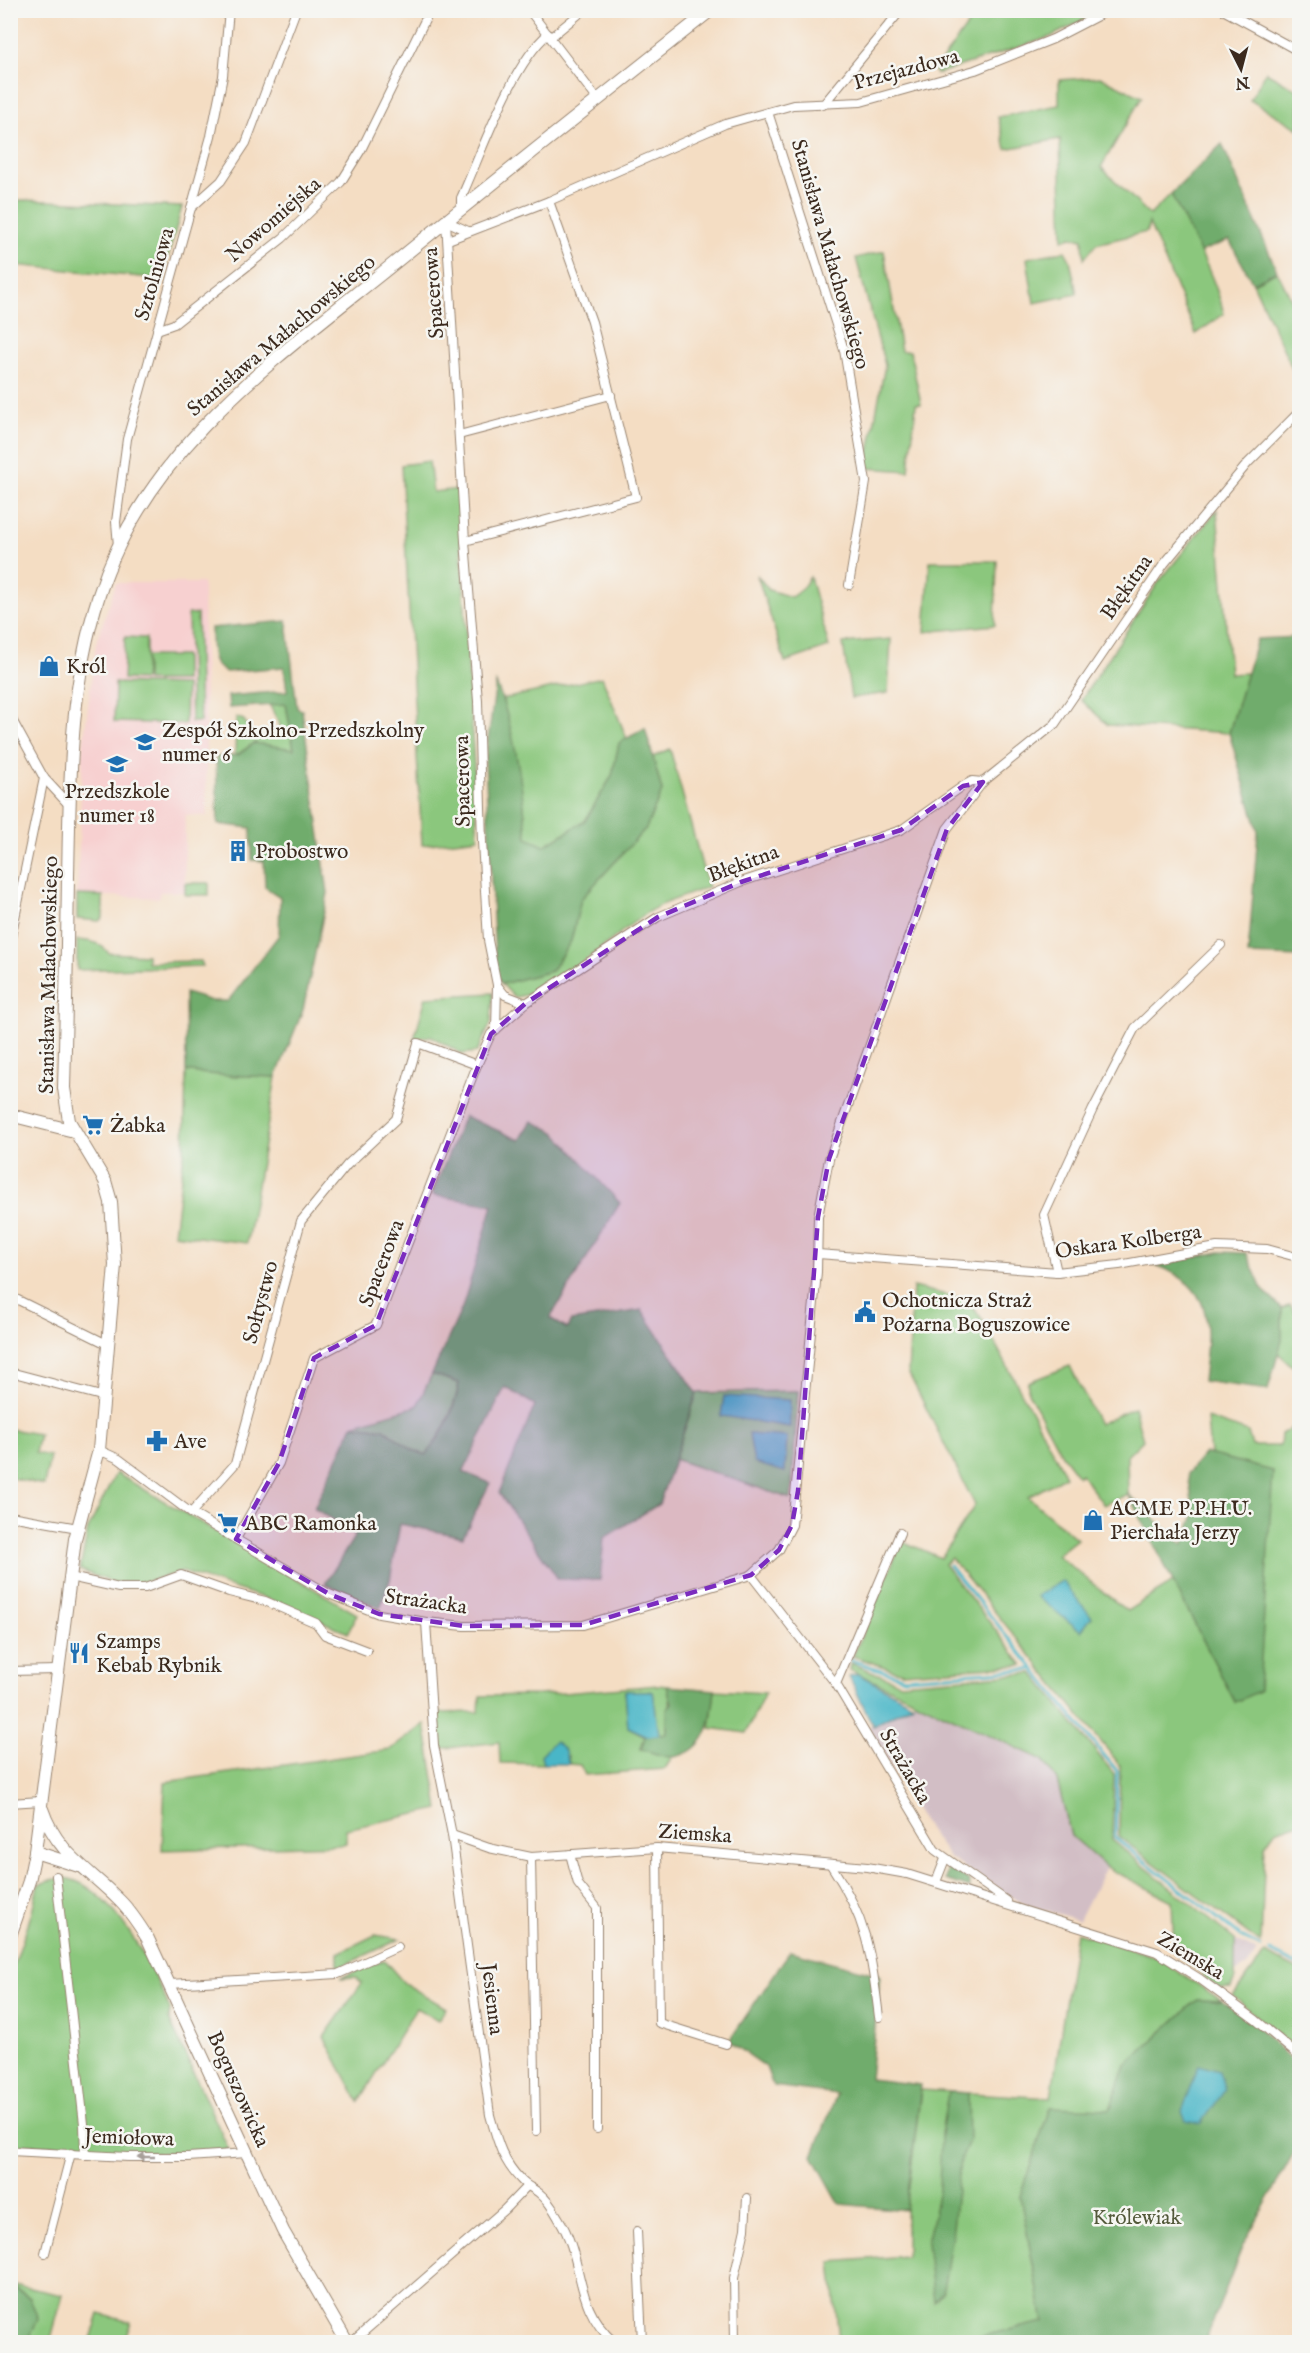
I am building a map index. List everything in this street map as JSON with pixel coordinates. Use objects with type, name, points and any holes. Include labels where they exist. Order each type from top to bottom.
[{"type":"street","name":"Sztolniowa","points":[[118,547],[116,522],[127,439],[221,94],[230,10]]},
{"type":"street","points":[[190,209],[221,181],[246,143],[296,10]]},
{"type":"street","name":"Nowomiejska","points":[[157,330],[174,324],[283,238],[341,182],[361,150],[430,10]]},
{"type":"street","points":[[529,10],[598,100]]},
{"type":"street","points":[[461,208],[461,198],[504,102],[533,46],[584,10]]},
{"type":"street","name":"Stanisława Małachowskiego","points":[[10,1936],[29,1881],[36,1848],[70,1577],[78,1528],[99,1450],[110,1345],[115,1265],[111,1202],[105,1181],[74,1131],[66,1110],[64,1088],[69,805],[79,673],[99,594],[118,547],[174,458],[215,412],[461,208],[711,10]]},
{"type":"street","name":"Przejazdowa","points":[[822,105],[901,10]]},
{"type":"street","name":"Przejazdowa","points":[[822,105],[861,102],[975,70],[1053,39],[1109,10]]},
{"type":"street","points":[[1223,10],[1299,52]]},
{"type":"street","name":"Stanisława Małachowskiego","points":[[448,240],[549,201],[725,124],[793,105],[822,105]]},
{"type":"street","name":"Stanisława Małachowskiego","points":[[768,112],[844,350],[866,482],[849,585]]},
{"type":"street","points":[[465,541],[636,497],[592,322],[549,201]]},
{"type":"street","points":[[446,221],[468,231]]},
{"type":"street","name":"Spacerowa","points":[[237,1539],[279,1463],[314,1358],[376,1325],[477,1065],[496,1030],[497,985],[488,940],[482,842],[478,701],[465,541],[446,221]]},
{"type":"street","points":[[459,435],[610,395]]},
{"type":"street","name":"Błękitna","points":[[818,1254],[818,1217],[829,1159],[947,829],[983,782],[1055,724],[1164,564],[1248,463],[1299,411]]},
{"type":"street","points":[[10,716],[44,778],[69,805]]},
{"type":"street","points":[[10,942],[44,778]]},
{"type":"street","name":"Błękitna","points":[[496,1030],[526,1003],[658,917],[741,882],[901,830],[963,786],[972,781],[983,782]]},
{"type":"street","points":[[1057,1272],[1044,1215],[1093,1109],[1135,1028],[1221,945]]},
{"type":"street","points":[[497,985],[505,995],[526,1003]]},
{"type":"street","name":"Sołtystwo","points":[[191,1514],[235,1464],[301,1221],[346,1165],[396,1119],[418,1043],[477,1065]]},
{"type":"street","points":[[10,1115],[74,1131]]},
{"type":"street","name":"Oskara Kolberga","points":[[818,1254],[1057,1272],[1119,1265],[1217,1247],[1267,1249],[1299,1258]]},
{"type":"street","name":"Strażacka","points":[[99,1450],[119,1459],[191,1514],[329,1594],[379,1614],[464,1626],[583,1625],[751,1575],[779,1550],[792,1526],[818,1254]]},
{"type":"street","points":[[10,1296],[110,1345]]},
{"type":"street","points":[[10,1372],[105,1397]]},
{"type":"street","points":[[10,1516],[78,1528]]},
{"type":"street","points":[[836,1684],[900,1533]]},
{"type":"street","points":[[70,1577],[119,1588],[145,1588],[182,1575],[229,1592],[265,1601],[316,1623],[325,1635],[367,1651]]},
{"type":"street","name":"Strażacka","points":[[751,1575],[836,1684],[928,1840],[945,1859]]},
{"type":"street","name":"Jesienna","points":[[426,1622],[434,1745],[452,1835],[490,2115],[501,2155],[527,2186],[540,2194],[561,2220],[585,2301],[599,2327],[614,2343]]},
{"type":"street","points":[[10,1671],[57,1670]]},
{"type":"street","points":[[10,1803],[41,1803]]},
{"type":"street","name":"Boguszowicka","points":[[41,1803],[51,1832],[60,1845],[79,1866],[111,1892],[134,1917],[148,1939],[283,2231],[347,2343]]},
{"type":"street","name":"Ziemska","points":[[452,1835],[489,1848],[531,1857],[657,1848],[882,1869],[936,1882],[1157,1952],[1200,1979],[1256,2020],[1299,2057]]},
{"type":"street","points":[[36,1848],[60,1845]]},
{"type":"street","name":"Boguszowicka","points":[[36,1848],[79,1866]]},
{"type":"street","points":[[657,1848],[659,2023],[726,2044]]},
{"type":"street","points":[[570,1854],[578,1884],[597,1908],[597,2128]]},
{"type":"street","points":[[531,1857],[536,2131]]},
{"type":"street","points":[[936,1882],[945,1859]]},
{"type":"street","name":"Ziemska","points":[[945,1859],[1012,1905]]},
{"type":"street","points":[[831,1865],[852,1897],[865,1929],[871,1949],[879,2017]]},
{"type":"street","points":[[56,1876],[84,2124],[85,2154]]},
{"type":"street","points":[[170,1984],[338,1974],[398,1947]]},
{"type":"street","name":"Jemiołowa","points":[[10,2151],[188,2157],[247,2153]]},
{"type":"street","points":[[45,2253],[70,2153]]},
{"type":"street","points":[[352,2343],[505,2209],[527,2186]]},
{"type":"street","points":[[735,2343],[734,2278],[745,2229],[747,2198]]},
{"type":"street","points":[[637,2231],[642,2343]]},
{"type":"highlighted area","points":[[983,782],[947,829],[829,1159],[818,1217],[798,1491],[792,1525],[779,1550],[751,1575],[583,1625],[464,1626],[379,1614],[329,1594],[236,1539],[279,1463],[314,1358],[376,1325],[491,1034],[526,1003],[658,917],[741,882],[901,830],[963,786]]},
{"type":"shaded area","name":"Zespół Szkolno-Przedszkolny numer 6","points":[[116,583],[203,583],[207,816],[185,815],[185,892],[160,892],[159,898],[77,895],[83,746],[96,643]]},
{"type":"shaded area","points":[[915,1698],[1043,1760],[1057,1780],[1071,1836],[1106,1867],[1079,1920],[1024,1904],[949,1858],[924,1823],[868,1727],[912,1704]]},
{"type":"shaded area","points":[[1235,1940],[1257,1952],[1247,1966],[1235,1973]]},
{"type":"green space","points":[[978,11],[1102,11],[1050,37],[936,74],[934,71]]},
{"type":"green space","points":[[1266,72],[1299,91],[1299,129],[1250,100]]},
{"type":"green space","points":[[1100,77],[1142,97],[1101,167],[1150,215],[1171,194],[1201,253],[1220,298],[1224,314],[1196,334],[1149,223],[1147,232],[1096,244],[1084,259],[1083,239],[1071,237],[1063,240],[1060,139],[1006,149],[998,117],[1059,105],[1059,80]]},
{"type":"green space","points":[[1222,144],[1277,271],[1253,283],[1229,240],[1200,252],[1171,194]]},
{"type":"green space","points":[[11,201],[182,207],[162,279],[14,265],[11,282]]},
{"type":"green space","points":[[884,251],[901,351],[910,351],[921,404],[916,404],[909,471],[866,468],[885,365],[856,258]]},
{"type":"green space","points":[[1065,251],[1070,260],[1077,294],[1034,303],[1027,258]]},
{"type":"green space","points":[[1277,271],[1295,307],[1299,307],[1299,383],[1253,283]]},
{"type":"green space","points":[[429,461],[433,492],[458,489],[478,838],[422,845],[401,465]]},
{"type":"green space","points":[[1217,510],[1230,674],[1247,673],[1229,733],[1108,725],[1081,700],[1158,583]]},
{"type":"green space","points":[[930,561],[997,561],[995,625],[925,632]]},
{"type":"green space","points":[[757,575],[769,590],[791,597],[801,590],[810,577],[829,647],[785,662]]},
{"type":"green space","points":[[188,614],[197,614],[200,722],[191,722]]},
{"type":"green space","points":[[287,621],[297,708],[302,710],[328,893],[303,1010],[276,1077],[186,1071],[185,993],[212,1001],[228,1001],[279,935],[280,897],[265,887],[264,861],[252,860],[251,828],[218,824],[216,757],[238,755],[254,743],[294,749],[286,704],[229,708],[228,696],[287,691],[284,667],[226,672],[220,669],[216,665],[211,648],[211,628]]},
{"type":"green space","points":[[125,637],[146,638],[146,656],[185,656],[185,681],[146,681],[146,658],[144,680],[123,679]]},
{"type":"green space","points":[[1299,637],[1299,957],[1248,955],[1258,831],[1229,733],[1257,639]]},
{"type":"green space","points":[[891,639],[888,693],[851,698],[843,643]]},
{"type":"green space","points":[[602,677],[627,739],[619,744],[612,776],[585,821],[544,846],[527,838],[523,799],[503,699]]},
{"type":"green space","points":[[115,683],[186,685],[185,724],[114,722]]},
{"type":"green space","points":[[496,683],[503,701],[517,759],[527,838],[544,846],[585,821],[612,776],[619,743],[645,728],[662,791],[646,828],[581,899],[571,941],[551,971],[502,984],[496,975],[485,760]]},
{"type":"green space","points":[[269,704],[286,704],[294,750],[254,743],[235,756],[236,717],[244,720],[253,737],[272,738],[278,733],[280,725]]},
{"type":"green space","points":[[670,749],[708,887],[655,908],[564,975],[529,994],[514,997],[502,984],[551,971],[571,941],[581,899],[646,828],[662,791],[653,757]]},
{"type":"green space","points":[[185,883],[209,883],[209,895],[185,895]]},
{"type":"green space","points":[[77,895],[103,896],[103,918],[99,921],[77,919]]},
{"type":"green space","points":[[77,940],[95,943],[109,953],[147,955],[147,962],[201,961],[203,966],[77,970]]},
{"type":"green space","points":[[493,993],[491,1023],[477,1052],[462,1054],[431,1036],[414,1039],[426,997]]},
{"type":"green space","points":[[186,1071],[276,1077],[247,1243],[174,1234],[184,1154]]},
{"type":"green space","points":[[464,1116],[520,1140],[532,1121],[555,1132],[620,1203],[550,1318],[567,1329],[571,1321],[642,1310],[697,1393],[659,1504],[604,1538],[600,1580],[558,1579],[499,1493],[535,1405],[505,1387],[463,1472],[490,1483],[463,1537],[400,1524],[390,1580],[380,1608],[325,1584],[356,1534],[314,1508],[353,1425],[384,1429],[413,1450],[426,1455],[452,1412],[459,1383],[432,1374],[462,1308],[493,1205],[432,1195]]},
{"type":"green space","points":[[1220,1252],[1246,1253],[1262,1289],[1282,1309],[1282,1340],[1268,1390],[1203,1381],[1207,1343],[1205,1311],[1190,1285],[1176,1274],[1156,1265]]},
{"type":"green space","points":[[913,1287],[967,1300],[982,1319],[1066,1476],[1028,1497],[1077,1539],[1057,1555],[1127,1611],[1173,1582],[1235,1702],[1273,1471],[1210,1455],[1207,1418],[1248,1432],[1252,1446],[1280,1446],[1281,1434],[1299,1424],[1299,1823],[1275,1831],[1265,1846],[1261,1943],[1119,1837],[1120,1765],[951,1558],[944,1564],[1023,1665],[902,1673],[853,1656],[902,1541],[941,1558],[975,1505],[908,1372]]},
{"type":"green space","points":[[1290,1305],[1299,1316],[1299,1372],[1278,1353],[1282,1340],[1282,1309]]},
{"type":"green space","points":[[1070,1366],[1099,1424],[1134,1407],[1143,1440],[1127,1456],[1128,1494],[1104,1505],[1081,1474],[1078,1476],[1062,1455],[1028,1392],[1028,1382]]},
{"type":"green space","points":[[432,1374],[459,1383],[447,1421],[427,1455],[413,1450],[384,1429],[353,1425],[417,1406]]},
{"type":"green space","points":[[798,1391],[791,1499],[674,1459],[697,1393]]},
{"type":"green space","points":[[10,1429],[39,1434],[35,1453],[50,1456],[44,1485],[11,1478]]},
{"type":"green space","points":[[1205,1453],[1273,1471],[1259,1691],[1235,1702],[1128,1494],[1183,1545],[1194,1515],[1188,1473]]},
{"type":"green space","points":[[116,1473],[357,1614],[348,1633],[286,1605],[183,1572],[138,1583],[114,1583],[80,1570],[88,1529]]},
{"type":"green space","points":[[851,1663],[900,1683],[1033,1673],[1114,1774],[1112,1840],[1235,1940],[1235,1978],[1231,1988],[1220,1989],[1174,1952],[1172,1901],[1106,1867],[1071,1836],[1057,1780],[1043,1760],[850,1670]]},
{"type":"green space","points":[[667,1686],[669,1694],[667,1733],[659,1735],[653,1691],[625,1691],[628,1727],[645,1736],[641,1749],[672,1757],[665,1769],[585,1775],[580,1765],[569,1764],[568,1756],[542,1755],[543,1764],[500,1763],[499,1742],[438,1749],[437,1713],[479,1712],[480,1696],[540,1695]]},
{"type":"green space","points":[[667,1686],[715,1690],[710,1722],[702,1741],[686,1754],[674,1757],[662,1756],[641,1749],[645,1736],[667,1733],[667,1709],[672,1703]]},
{"type":"green space","points":[[715,1690],[765,1693],[746,1733],[710,1728]]},
{"type":"green space","points":[[425,1724],[439,1809],[346,1829],[346,1843],[340,1845],[162,1850],[165,1782],[390,1750]]},
{"type":"green space","points":[[949,1865],[968,1880],[970,1888],[945,1880]]},
{"type":"green space","points":[[64,1878],[82,1884],[98,1895],[114,1911],[141,1951],[170,2009],[169,2019],[229,2150],[141,2153],[111,2152],[89,2145],[11,2145],[11,1974],[32,1912],[38,1885]]},
{"type":"green space","points":[[1076,1932],[1157,1957],[1222,2001],[1197,2000],[1126,2065],[1110,2109],[1020,2196],[1044,2322],[978,2337],[839,2340],[831,2262],[906,2256],[906,2210],[921,2090],[1051,2098]]},
{"type":"green space","points":[[375,1935],[400,1939],[338,1968],[338,1953]]},
{"type":"green space","points":[[790,1951],[880,1975],[870,2079],[921,2085],[906,2210],[840,2204],[813,2156],[837,2094],[773,2086],[766,2067],[729,2041]]},
{"type":"green space","points":[[1265,1953],[1299,1970],[1299,2053],[1233,1996]]},
{"type":"green space","points":[[384,1960],[404,1983],[446,2008],[438,2020],[416,2008],[359,2102],[324,2037],[362,1983],[355,1977],[340,1978]]},
{"type":"green space","name":"Królewiak","points":[[1197,2000],[1222,2001],[1257,2026],[1299,2068],[1299,2143],[1243,2245],[1205,2342],[839,2342],[839,2340],[978,2337],[1044,2322],[1020,2196],[1050,2107],[1110,2109],[1126,2065]]},
{"type":"green space","points":[[948,2092],[968,2093],[969,2141],[960,2161],[943,2291],[934,2301],[927,2243],[939,2190],[941,2134]]},
{"type":"green space","points":[[10,2284],[63,2295],[50,2342],[27,2342],[38,2319],[30,2298]]},
{"type":"green space","points":[[10,2285],[30,2298],[38,2319],[27,2342],[11,2342]]},
{"type":"green space","points":[[99,2314],[131,2322],[124,2342],[90,2342]]},
{"type":"water","points":[[724,1396],[790,1400],[790,1427],[721,1416]]},
{"type":"water","points":[[749,1434],[787,1437],[785,1472],[754,1463]]},
{"type":"water","points":[[1062,1581],[1092,1617],[1081,1631],[1036,1596]]},
{"type":"water","points":[[858,1674],[913,1704],[873,1726],[849,1676]]},
{"type":"water","points":[[625,1691],[653,1691],[659,1735],[648,1736],[628,1727]]},
{"type":"water","points":[[555,1741],[564,1749],[569,1764],[543,1764],[541,1755]]},
{"type":"water","points":[[1199,2065],[1219,2071],[1225,2090],[1201,2124],[1186,2121],[1182,2112]]},
{"type":"waterway","points":[[949,1565],[1117,1771],[1115,1838],[1243,1938],[1261,1947]]},
{"type":"waterway","points":[[851,1660],[904,1678],[1034,1669]]},
{"type":"waterway","points":[[1298,1965],[1300,1940]]},
{"type":"waterway","points":[[1270,1951],[1300,1966]]},
{"type":"place","name":"Król","points":[[49,666]]},
{"type":"place","name":"Zespół Szkolno-Przedszkolny numer 6","points":[[145,742]]},
{"type":"place","name":"Przedszkole numer 18","points":[[117,764]]},
{"type":"place","name":"Probostwo","points":[[238,851]]},
{"type":"place","name":"Żabka","points":[[93,1125]]},
{"type":"place","name":"Ochotnicza Straż Pożarna Boguszowice","points":[[865,1312]]},
{"type":"place","name":"Ave","points":[[157,1441]]},
{"type":"place","name":"ACME P.P.H.U. Pierchała Jerzy","points":[[1093,1520]]},
{"type":"place","name":"ABC Ramonka","points":[[228,1523]]},
{"type":"place","name":"Szamps Kebab Rybnik","points":[[79,1653]]}]
